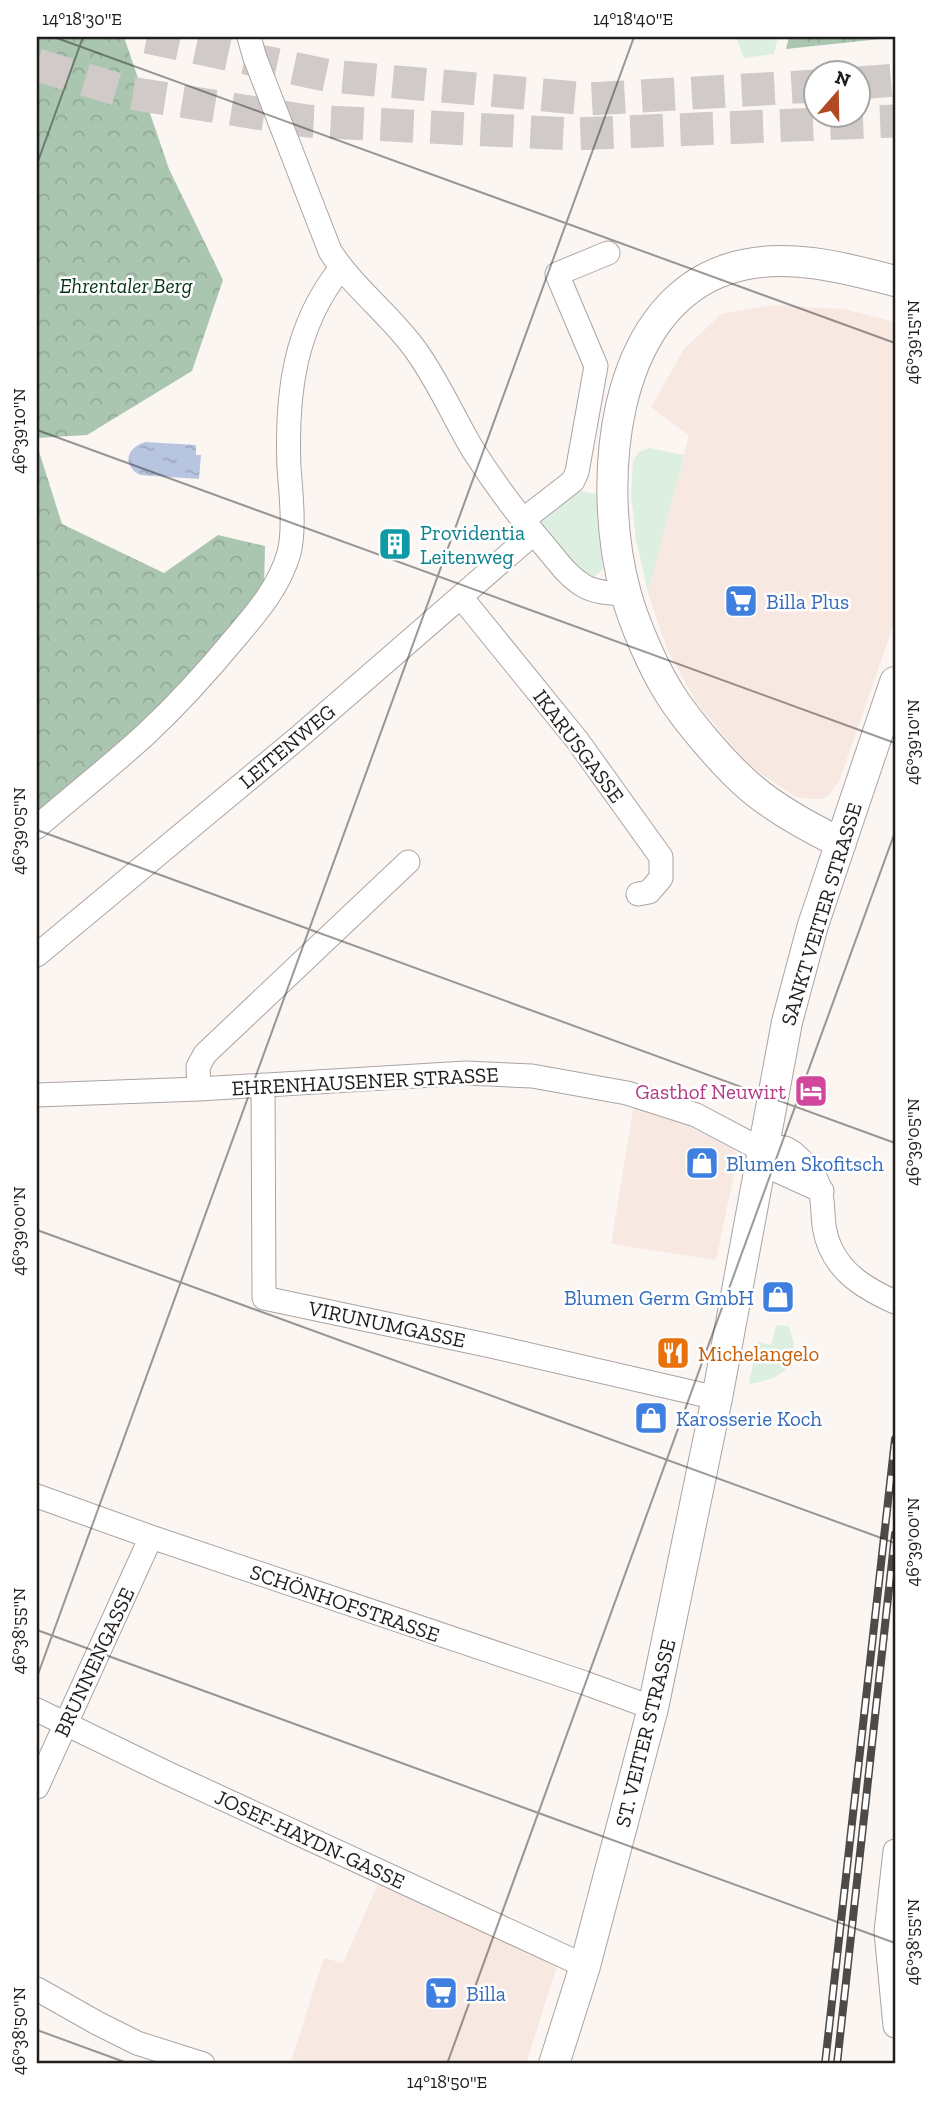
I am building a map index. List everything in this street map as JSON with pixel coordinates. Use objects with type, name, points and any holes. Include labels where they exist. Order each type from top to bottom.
[{"type":"main road","points":[[841,843],[808,827],[750,788],[706,740],[668,691],[640,633],[626,594],[612,511],[612,474],[625,391],[636,359],[649,331],[688,290],[730,268],[764,262],[792,261],[841,268],[892,280]]},
{"type":"main road","name":"SANKT VEITER STRASSE","points":[[717,1398],[787,1022],[813,925],[895,682]]},
{"type":"main road","name":"ST. VEITER STRASSE","points":[[554,2064],[585,1966],[653,1708],[717,1398]]},
{"type":"street","points":[[249,37],[330,251],[341,268],[416,351],[440,388],[473,450],[528,527],[571,578],[586,588],[599,592],[626,594]]},
{"type":"street","name":"LEITENWEG","points":[[37,955],[299,737],[461,597],[573,481],[577,472],[596,366],[557,274],[608,253]]},
{"type":"street","points":[[37,827],[146,734],[213,665],[265,603],[276,584],[290,549],[288,433],[296,360],[312,311],[341,268]]},
{"type":"street","name":"IKARUSGASSE","points":[[461,597],[577,740],[661,857],[662,878],[649,892],[638,894]]},
{"type":"street","points":[[199,1089],[198,1067],[205,1054],[408,862]]},
{"type":"street","name":"EHRENHAUSENER STRASSE","points":[[37,1095],[199,1089],[466,1073],[532,1076],[646,1098],[711,1121],[764,1151],[778,1171],[821,1191],[824,1200],[824,1227],[829,1246],[838,1262],[862,1285],[895,1301]]},
{"type":"street","name":"VIRUNUMGASSE","points":[[263,1085],[264,1298],[478,1343],[717,1398]]},
{"type":"street","name":"SCHÖNHOFSTRASSE","points":[[37,1496],[653,1708]]},
{"type":"street","name":"BRUNNENGASSE","points":[[37,1787],[151,1537]]},
{"type":"street","name":"JOSEF-HAYDN-GASSE","points":[[37,1710],[585,1966]]},
{"type":"street","points":[[895,1852],[886,1932],[895,2026]]},
{"type":"street","points":[[40,1997],[137,2043],[203,2064]]},
{"type":"shaded area","points":[[773,305],[844,309],[895,322],[895,621],[840,779],[830,794],[822,799],[796,797],[749,766],[697,703],[667,649],[648,593],[689,435],[651,407],[684,349],[721,314]]},
{"type":"shaded area","points":[[634,1104],[692,1123],[730,1143],[738,1155],[716,1260],[611,1244]]},
{"type":"shaded area","points":[[381,1877],[555,1961],[557,1966],[526,2064],[290,2064],[324,1958],[343,1963]]},
{"type":"green space","name":"Ehrentaler Berg","points":[[37,37],[124,37],[169,169],[223,280],[192,371],[87,435],[37,438]]},
{"type":"green space","points":[[736,37],[778,37],[774,54],[744,58]]},
{"type":"green space","points":[[789,37],[881,37],[786,49]]},
{"type":"green space","points":[[37,445],[62,524],[164,573],[218,535],[265,546],[264,587],[212,659],[37,819]]},
{"type":"green space","points":[[649,448],[684,455],[648,593],[636,540],[631,495],[633,461],[639,452]]},
{"type":"green space","points":[[574,490],[597,494],[603,569],[594,577],[581,574],[541,526],[541,519]]},
{"type":"green space","points":[[776,1325],[789,1326],[794,1349],[790,1365],[779,1375],[749,1384],[757,1342],[771,1345]]},
{"type":"water","points":[[145,442],[196,445],[196,455],[201,455],[199,479],[140,475],[134,471],[129,462],[130,452]]},
{"type":"tunnel","points":[[147,37],[330,76],[589,99],[802,87]]},
{"type":"tunnel","points":[[37,65],[130,93],[307,121],[573,134],[895,121]]},
{"type":"tunnel","points":[[872,82],[895,80]]},
{"type":"railway","points":[[825,2064],[895,1439]]},
{"type":"railway","points":[[837,2064],[895,1534]]},
{"type":"place","name":"Providentia Leitenweg","points":[[395,544]]},
{"type":"place","name":"Billa Plus","points":[[741,601]]},
{"type":"place","name":"Gasthof Neuwirt","points":[[811,1091]]},
{"type":"place","name":"Blumen Skofitsch","points":[[702,1163]]},
{"type":"place","name":"Blumen Germ GmbH","points":[[778,1297]]},
{"type":"place","name":"Michelangelo","points":[[673,1353]]},
{"type":"place","name":"Karosserie Koch","points":[[651,1418]]},
{"type":"place","name":"Billa","points":[[441,1993]]}]
